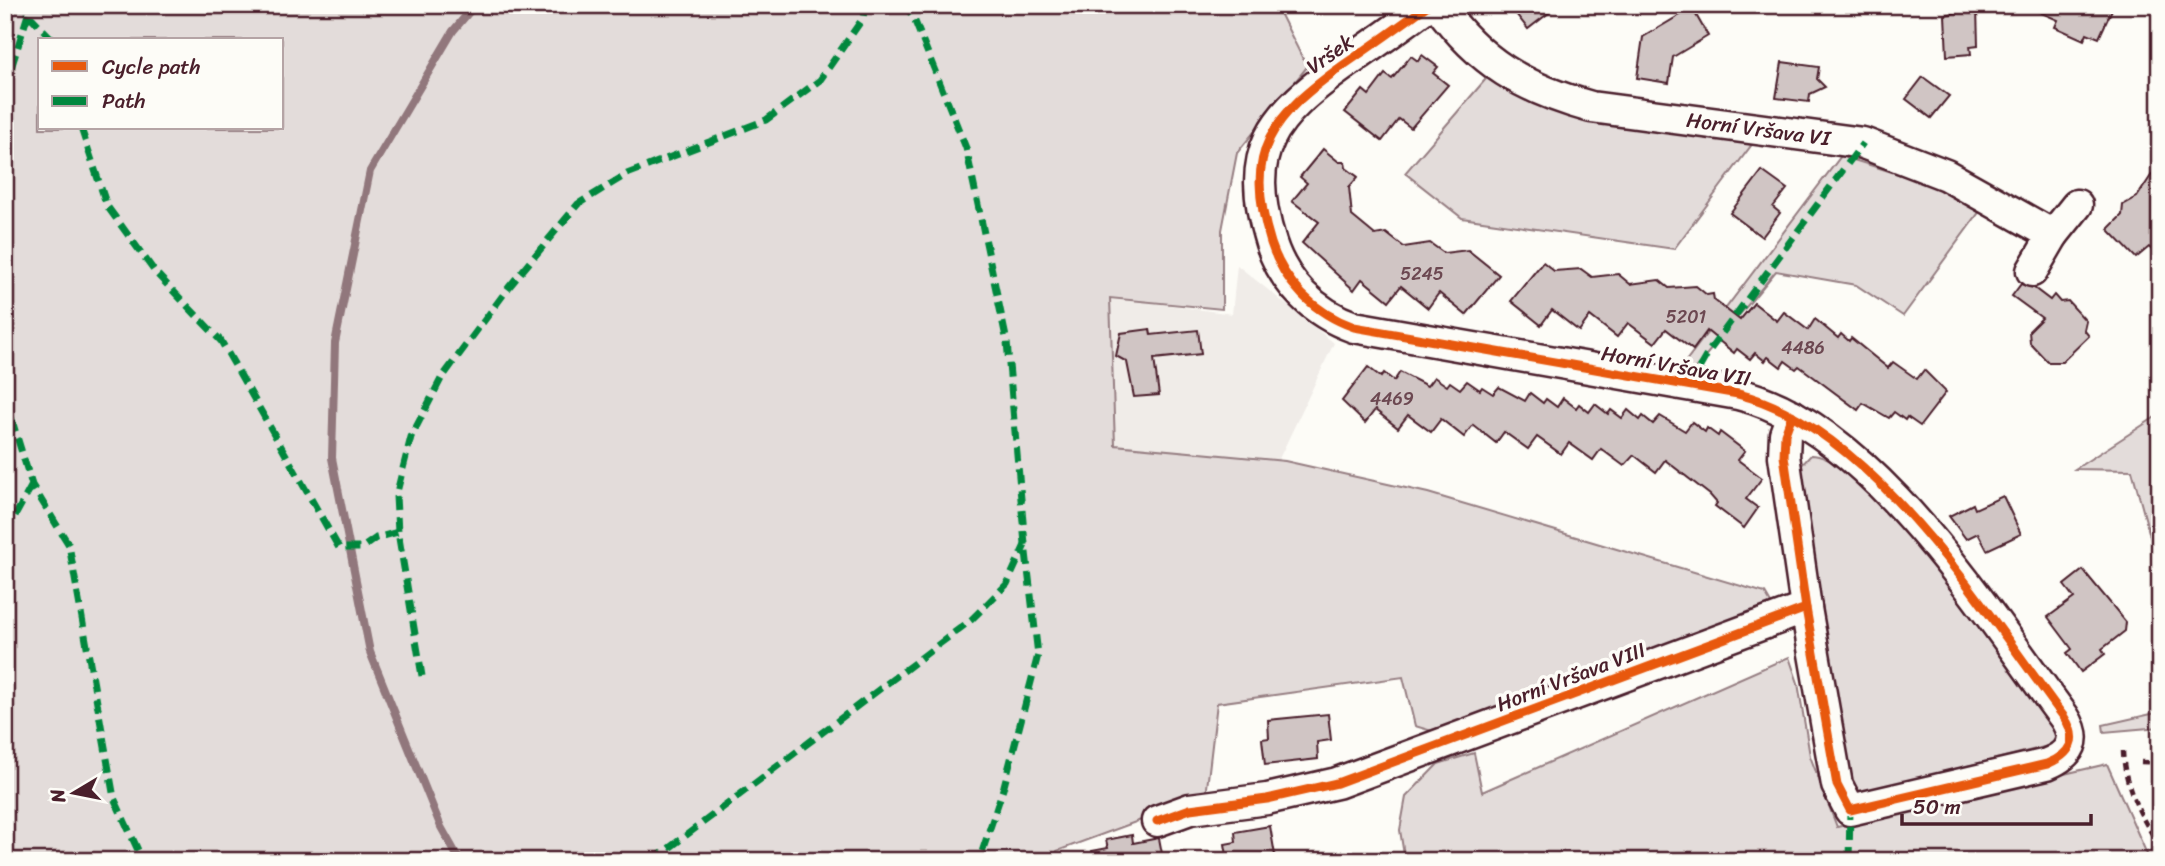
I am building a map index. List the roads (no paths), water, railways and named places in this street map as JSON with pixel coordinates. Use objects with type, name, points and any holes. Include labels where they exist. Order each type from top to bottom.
[{"type":"street","name":"Vršek","points":[[1287,109],[1310,89],[1428,5]]},
{"type":"street","name":"Horní Vršava VI","points":[[1438,5],[1462,39],[1493,64],[1538,89],[1564,99],[1591,107],[1863,143],[1946,175],[2053,234]]},
{"type":"street","name":"Horní Vršava VII","points":[[1287,109],[1266,143],[1260,174],[1261,199],[1276,256],[1288,279],[1324,314],[1339,322],[1369,331],[1738,394],[1768,403],[1792,415],[1867,471],[1905,508],[2064,717],[2071,733],[2072,745],[2068,752],[2047,764],[1850,810],[1837,785],[1806,608]]},
{"type":"street","points":[[2032,271],[2053,234],[2077,205]]},
{"type":"street","points":[[1792,415],[1785,434],[1784,456],[1806,608]]},
{"type":"street","name":"Horní Vršava VIII","points":[[1157,821],[1189,809],[1267,799],[1337,783],[1806,608]]},
{"type":"waterway","points":[[460,861],[441,827],[370,652],[332,458],[335,343],[370,171],[453,31],[475,5]]}]
